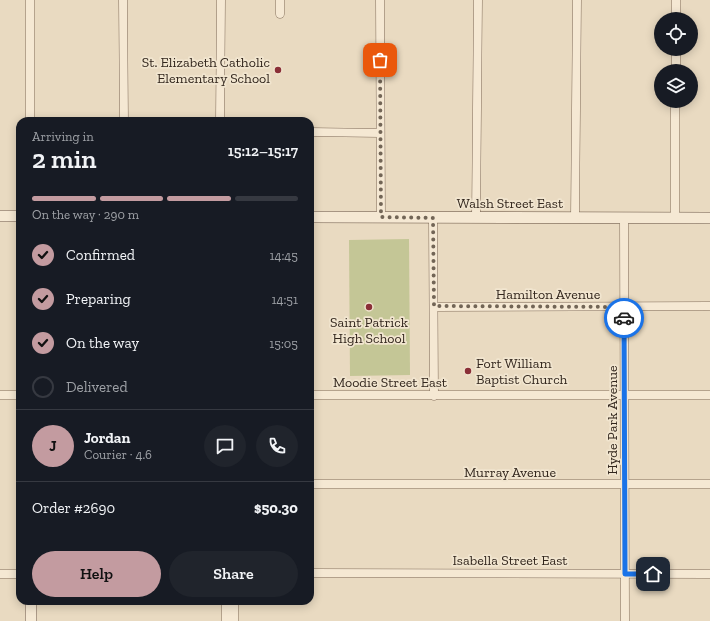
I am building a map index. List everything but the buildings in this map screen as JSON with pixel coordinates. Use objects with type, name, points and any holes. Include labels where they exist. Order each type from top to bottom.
[{"type":"street","points":[[30,0],[30,117]]},
{"type":"street","points":[[123,0],[124,117]]},
{"type":"street","points":[[220,117],[221,0]]},
{"type":"street","points":[[280,0],[280,14]]},
{"type":"street","points":[[380,0],[381,217]]},
{"type":"street","points":[[476,217],[478,0]]},
{"type":"street","points":[[575,218],[577,0]]},
{"type":"street","points":[[676,0],[676,12]]},
{"type":"street","points":[[675,108],[675,218]]},
{"type":"street","points":[[314,132],[380,132]]},
{"type":"street","points":[[0,216],[16,216]]},
{"type":"street","name":"Walsh Street East","points":[[314,217],[710,218]]},
{"type":"street","points":[[433,218],[434,396]]},
{"type":"street","name":"Hyde Park Avenue","points":[[624,218],[625,621]]},
{"type":"street","name":"Hamilton Avenue","points":[[434,306],[710,306]]},
{"type":"street","points":[[0,396],[16,395]]},
{"type":"street","name":"Moodie Street East","points":[[314,395],[710,395]]},
{"type":"street","name":"Murray Avenue","points":[[314,484],[710,484]]},
{"type":"street","name":"Isabella Street East","points":[[314,573],[710,574]]},
{"type":"street","points":[[0,574],[16,574]]},
{"type":"street","points":[[30,605],[31,621]]},
{"type":"street","points":[[226,605],[226,621]]},
{"type":"street","points":[[234,605],[234,621]]},
{"type":"green space","points":[[409,239],[410,375],[350,376],[349,240]]},
{"type":"way so far","points":[[380,60],[381,217],[433,218],[434,306],[624,307],[624,318]]},
{"type":"place","name":"St. Elizabeth Catholic Elementary School","points":[[278,70]]},
{"type":"place","name":"Saint Patrick High School","points":[[369,307]]},
{"type":"place","name":"Fort William Baptist Church","points":[[468,371]]},
{"type":"route","points":[[624,318],[625,574],[653,574]]}]
